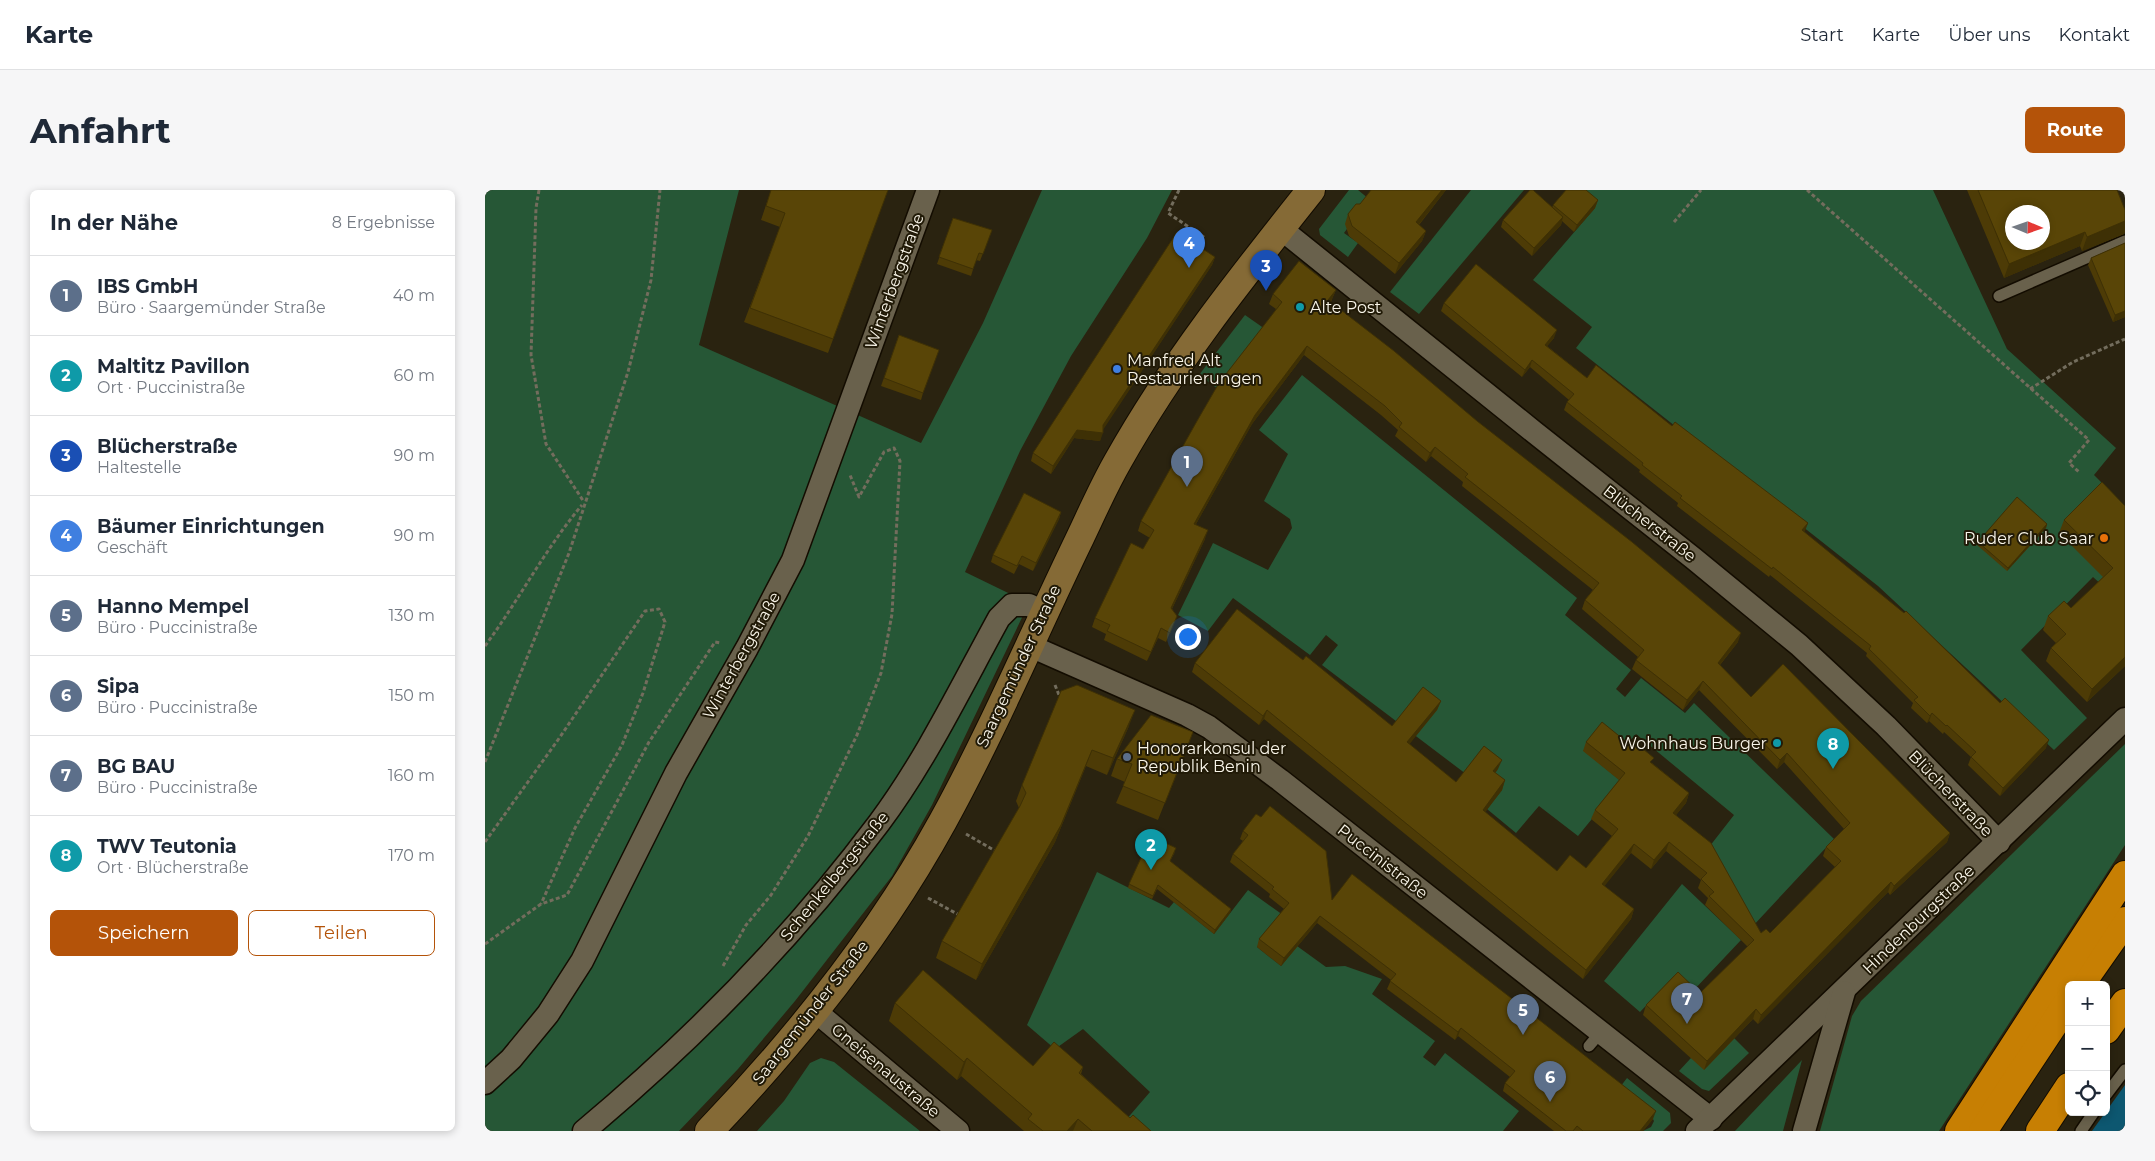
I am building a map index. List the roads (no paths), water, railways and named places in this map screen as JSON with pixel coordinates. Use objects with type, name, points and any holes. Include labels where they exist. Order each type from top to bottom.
[{"type":"highway","points":[[1959,1131],[2125,874]]},
{"type":"highway","points":[[2083,981],[2125,921]]},
{"type":"highway","points":[[2109,1026],[2125,1003]]},
{"type":"highway","points":[[1983,1131],[2065,1007]]},
{"type":"highway","points":[[2110,1034],[2125,1020]]},
{"type":"highway","points":[[2040,1131],[2065,1093]]},
{"type":"street","name":"Winterbergstraße","points":[[485,1083],[511,1059],[548,1014],[582,961],[676,773],[747,648],[793,560],[928,190]]},
{"type":"street","name":"Saargemünder Straße","points":[[709,1131],[755,1083],[814,1010],[905,885],[943,821],[1029,646],[1111,472],[1149,407],[1193,342],[1311,190]]},
{"type":"street","name":"Blücherstraße","points":[[1280,228],[1799,645],[1886,726],[1999,842]]},
{"type":"street","name":"Schenkelbergstraße","points":[[584,1131],[715,1013],[759,967],[825,890],[879,822],[918,764],[999,618],[1012,605],[1029,605],[1044,612]]},
{"type":"street","name":"Puccinistraße","points":[[1029,646],[1095,673],[1209,727],[1288,786],[1595,1039],[1704,1125]]},
{"type":"street","name":"Hindenburgstraße","points":[[1704,1125],[2125,719]]},
{"type":"street","points":[[1804,1131],[1844,991]]},
{"type":"street","name":"Gneisenaustraße","points":[[814,1010],[958,1131]]},
{"type":"lane","points":[[1999,296],[2125,241]]},
{"type":"lane","points":[[2110,1090],[2125,1070]]},
{"type":"lane","points":[[2081,1131],[2091,1116]]},
{"type":"water","points":[[2125,1085],[2125,1131],[2092,1131],[2103,1116],[2110,1116],[2110,1106]]},
{"type":"place","name":"Bäumer Einrichtungen","points":[[1189,268]]},
{"type":"place","name":"Blücherstraße","points":[[1266,291]]},
{"type":"place","name":"Alte Post","points":[[1300,307]]},
{"type":"place","name":"Manfred Alt Restaurierungen","points":[[1117,369]]},
{"type":"place","name":"IBS GmbH","points":[[1187,487]]},
{"type":"place","name":"Ruder Club Saar","points":[[2104,538]]},
{"type":"place","name":"Wohnhaus Burger","points":[[1777,743]]},
{"type":"place","name":"Honorarkonsul der Republik Benin","points":[[1127,757]]},
{"type":"place","name":"TWV Teutonia","points":[[1833,769]]},
{"type":"place","name":"Maltitz Pavillon","points":[[1151,870]]},
{"type":"place","name":"BG BAU","points":[[1687,1024]]},
{"type":"place","name":"Hanno Mempel","points":[[1523,1035]]},
{"type":"place","name":"Sipa","points":[[1550,1102]]}]
